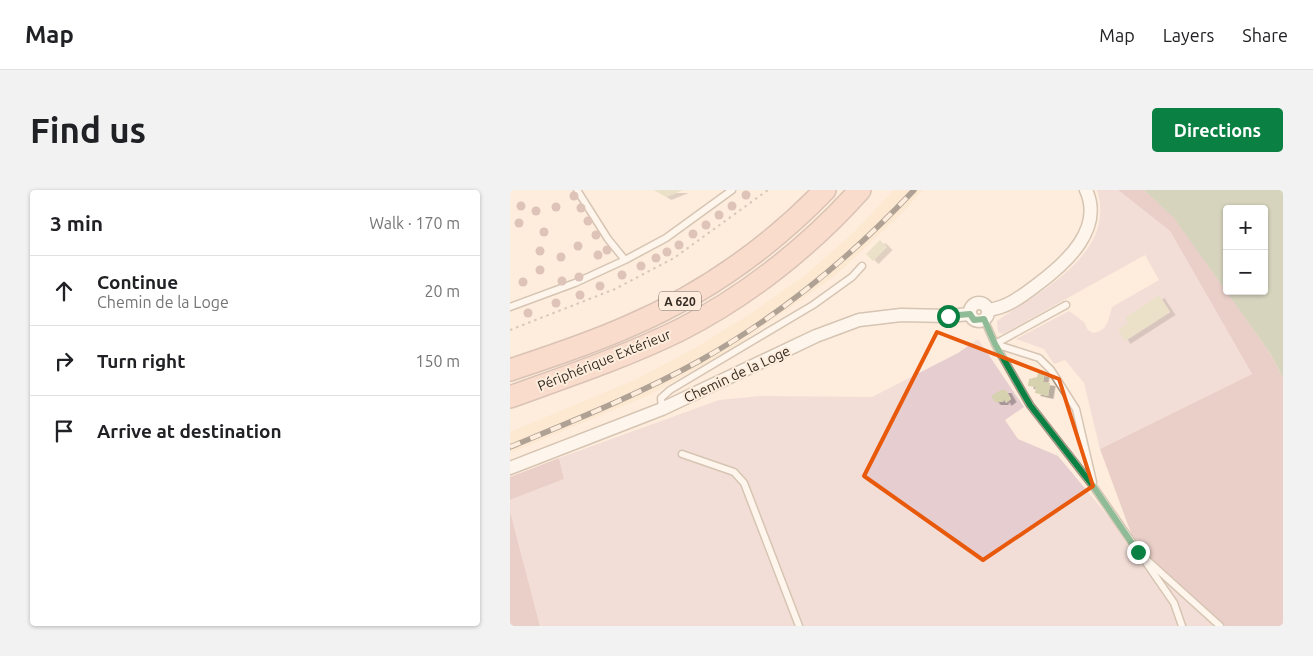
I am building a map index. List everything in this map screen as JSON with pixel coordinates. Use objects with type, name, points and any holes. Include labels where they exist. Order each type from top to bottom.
[{"type":"highway","name":"A 620","points":[[510,370],[594,341],[672,306],[711,283],[780,233],[826,190]]},
{"type":"highway","name":"Périphérique Extérieur","points":[[510,397],[638,349],[682,329],[725,304],[802,248],[860,190]]},
{"type":"street","name":"Chemin de la Loge","points":[[510,468],[662,409],[816,336],[859,320],[876,317],[970,314],[971,307],[977,303],[984,304],[986,315],[1016,300],[1063,265],[1086,233],[1091,211],[1086,190]]},
{"type":"lane","points":[[577,190],[608,238],[625,260]]},
{"type":"lane","points":[[510,307],[575,283],[625,260],[666,238],[732,190]]},
{"type":"lane","points":[[662,409],[661,398],[670,390],[813,305],[852,277],[862,266]]},
{"type":"lane","points":[[995,344],[1066,305]]},
{"type":"lane","points":[[986,315],[995,344],[1030,405],[1093,486],[1174,603],[1182,626]]},
{"type":"lane","points":[[995,344],[1038,358],[1051,370],[1076,409],[1093,486]]},
{"type":"lane","points":[[682,454],[734,472],[744,482],[800,626]]},
{"type":"lane","points":[[1138,552],[1220,626]]},
{"type":"path","points":[[510,330],[615,289],[674,258],[768,190]]},
{"type":"highlighted area","points":[[937,332],[1059,379],[1093,486],[983,560],[864,476]]},
{"type":"shaded area","points":[[894,190],[923,190],[902,213],[836,275],[728,351],[647,396],[510,453],[510,432],[637,379],[695,348],[750,314],[804,276],[851,235]]},
{"type":"shaded area","points":[[1097,190],[1118,190],[1170,231],[1252,374],[1100,449],[1084,383],[1065,360],[1054,364],[1044,349],[1016,339],[1069,311],[1084,322],[1088,330],[1093,333],[1102,330],[1107,324],[1112,307],[1159,280],[1145,255],[1003,334],[998,332],[997,321],[1053,283],[1071,268],[1085,252],[1096,233],[1100,213]]},
{"type":"shaded area","points":[[1118,190],[1144,190],[1174,217],[1223,286],[1223,295],[1229,295],[1270,353],[1283,378],[1283,626],[1220,626],[1138,552],[1100,449],[1252,374],[1170,231]]},
{"type":"shaded area","points":[[1144,190],[1283,190],[1283,378],[1270,353],[1229,295],[1268,295],[1268,205],[1223,205],[1223,287],[1174,218]]},
{"type":"shaded area","points":[[978,339],[1024,407],[1005,420],[1018,439],[1058,456],[1138,552],[1220,626],[540,626],[510,511],[510,500],[564,479],[559,458],[719,400],[760,396],[872,397],[958,353]]},
{"type":"shaded area","points":[[559,458],[564,479],[510,500],[510,477]]},
{"type":"shaded area","points":[[510,511],[540,626],[510,626]]},
{"type":"building","points":[[654,190],[683,190],[666,197]]},
{"type":"building","points":[[880,240],[887,247],[873,261],[866,254]]},
{"type":"building","points":[[1159,295],[1170,312],[1125,341],[1118,330],[1128,323],[1125,318]]},
{"type":"building","points":[[1038,373],[1044,374],[1043,382],[1050,383],[1048,396],[1035,393],[1036,387],[1028,386],[1029,379],[1037,377]]},
{"type":"building","points":[[1001,390],[1006,390],[1011,399],[1006,403],[1004,399],[1003,402],[995,402],[991,396]]},
{"type":"railway","points":[[510,447],[655,384],[731,343],[814,283],[890,215],[914,190]]},
{"type":"route","points":[[948,316],[970,314],[974,320],[981,321],[984,319],[995,344],[1030,405],[1093,486],[1138,552]]}]
